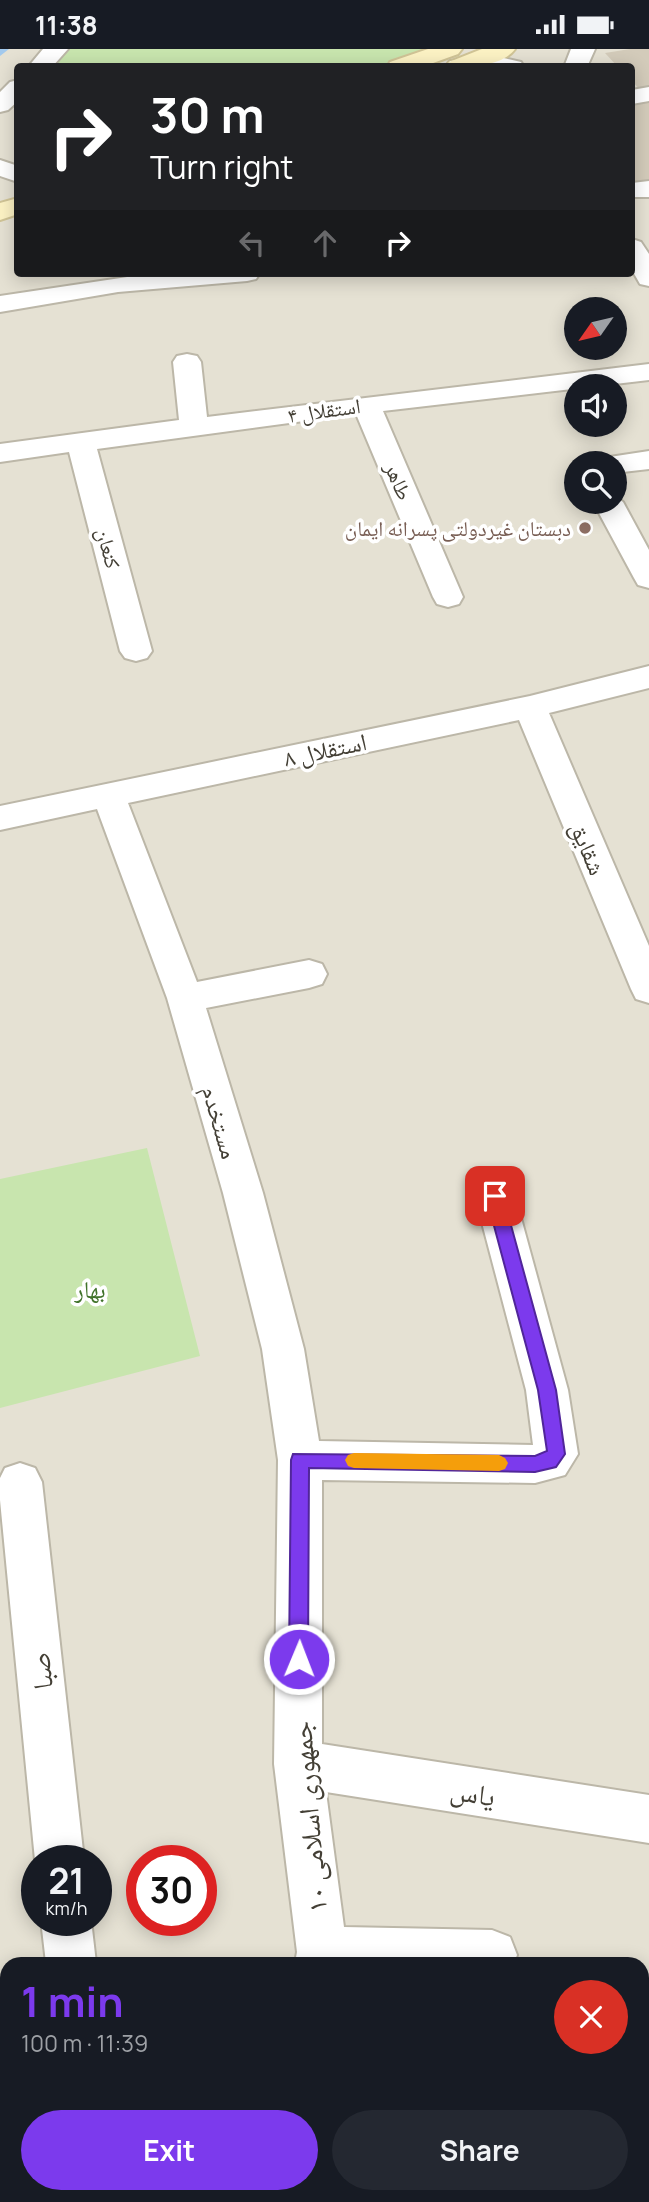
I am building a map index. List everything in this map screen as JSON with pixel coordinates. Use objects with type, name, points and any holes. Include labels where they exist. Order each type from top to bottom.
[{"type":"main road","points":[[410,63],[450,49]]},
{"type":"main road","points":[[465,63],[503,49]]},
{"type":"street","points":[[43,63],[56,49]]},
{"type":"street","points":[[0,105],[14,91]]},
{"type":"street","points":[[635,252],[649,278]]},
{"type":"street","points":[[0,305],[119,278],[145,277]]},
{"type":"street","points":[[187,362],[194,427]]},
{"type":"street","name":"استقلال ۴","points":[[0,453],[81,445],[366,404],[649,372]]},
{"type":"street","name":"طاهر","points":[[366,404],[448,597]]},
{"type":"street","name":"کنعان","points":[[81,445],[136,651]]},
{"type":"street","points":[[627,462],[649,460]]},
{"type":"street","points":[[614,514],[649,578]]},
{"type":"street","name":"استقلال ۸","points":[[0,818],[530,706],[649,677]]},
{"type":"street","name":"شقایق","points":[[530,706],[649,989]]},
{"type":"street","name":"مستخدم","points":[[108,794],[185,998],[243,1193],[283,1349],[300,1460]]},
{"type":"street","points":[[185,998],[309,974]]},
{"type":"street","points":[[300,1460],[535,1464],[550,1461],[556,1454],[547,1390],[495,1196]]},
{"type":"street","name":"جمهوری اسلامی ۱۰","points":[[300,1460],[298,1764],[321,1957]]},
{"type":"street","name":"صبا","points":[[20,1482],[58,1845]]},
{"type":"street","name":"یاس","points":[[298,1764],[649,1819]]},
{"type":"street","points":[[68,1936],[70,1957]]},
{"type":"street","points":[[378,1957],[492,1955]]},
{"type":"shaded area","points":[[0,49],[649,49],[649,1957],[0,1957]]},
{"type":"green space","points":[[68,49],[426,49],[387,63],[54,63]]},
{"type":"green space","name":"بهار","points":[[147,1148],[200,1356],[0,1408],[0,1179]]},
{"type":"building","points":[[649,49],[649,91],[642,92],[635,84],[635,63],[614,63],[605,53]]},
{"type":"building","points":[[649,101],[649,185],[637,186],[635,182],[635,103]]},
{"type":"waterway","points":[[0,53],[5,49]]},
{"type":"slow traffic","points":[[354,1460],[499,1463]]},
{"type":"place","name":"دبستان غیردولتی پسرانه ایمان","points":[[585,528]]},
{"type":"route","points":[[299,1659],[300,1460],[535,1464],[550,1461],[556,1454],[547,1390],[495,1196]]}]
